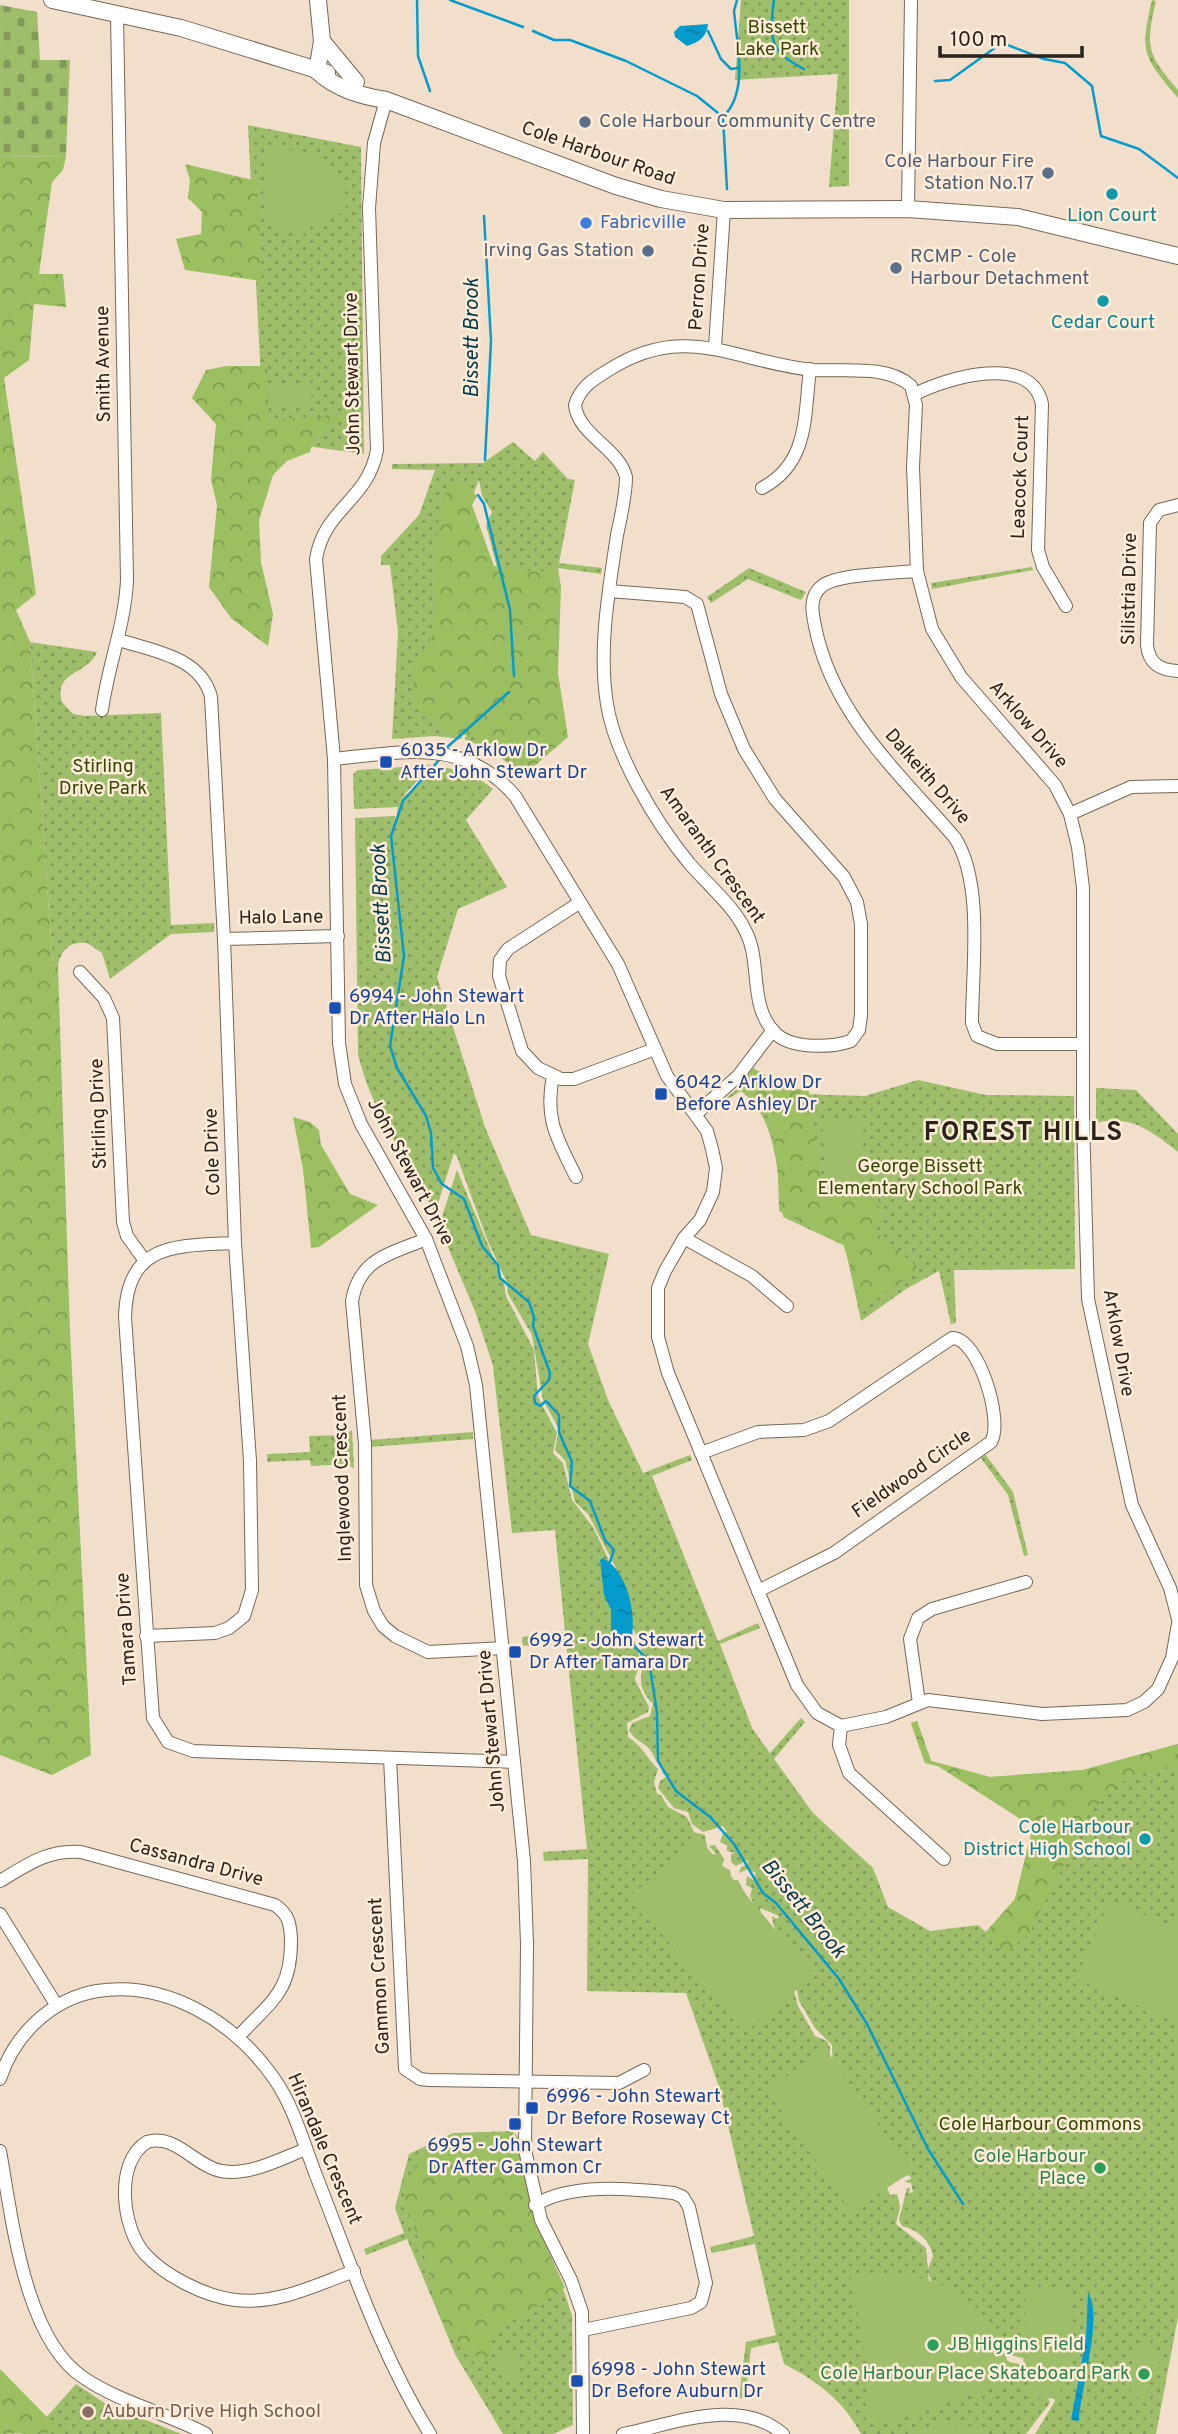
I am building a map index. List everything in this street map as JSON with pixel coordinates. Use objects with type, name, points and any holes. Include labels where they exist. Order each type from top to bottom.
[{"type":"main road","name":"Cole Harbour Road","points":[[52,0],[89,4],[117,15],[223,39],[356,82],[386,100]]},
{"type":"main road","points":[[317,71],[322,41],[318,0]]},
{"type":"main road","points":[[322,41],[356,82]]},
{"type":"main road","name":"Cole Harbour Road","points":[[317,71],[330,83],[367,97],[386,100],[616,186],[661,199],[724,210],[908,209],[1018,217],[1178,256]]},
{"type":"street","points":[[908,209],[911,0]]},
{"type":"street","name":"Smith Avenue","points":[[102,710],[106,677],[119,640],[127,580],[117,15]]},
{"type":"street","name":"John Stewart Drive","points":[[386,100],[374,144],[369,208],[377,450],[366,484],[324,530],[316,559],[334,759],[339,1043],[345,1084],[361,1124],[426,1239],[467,1346],[476,1385],[524,1861],[527,1944],[524,2150],[535,2205],[577,2296],[583,2330],[583,2434]]},
{"type":"street","name":"Perron Drive","points":[[715,347],[724,210]]},
{"type":"street","points":[[715,347],[810,369],[883,373],[905,380],[915,394]]},
{"type":"street","name":"Amaranth Crescent","points":[[715,347],[661,348],[629,357],[584,387],[575,405],[578,418],[626,474],[604,642],[606,687],[614,730],[637,781],[666,830],[747,933],[754,954],[760,1005],[773,1030]]},
{"type":"street","points":[[762,488],[786,472],[797,452],[810,369]]},
{"type":"street","name":"Leacock Court","points":[[915,394],[942,381],[974,374],[1019,376],[1035,387],[1042,404],[1038,551],[1043,567],[1066,606]]},
{"type":"street","name":"Arklow Drive","points":[[841,1726],[876,1720],[919,1703],[951,1700],[1042,1714],[1129,1709],[1144,1702],[1158,1689],[1172,1658],[1178,1621],[1170,1588],[1132,1505],[1088,1299],[1082,866],[1070,814],[1055,785],[961,677],[932,629],[916,571],[913,512],[915,394]]},
{"type":"street","name":"Silistria Drive","points":[[1178,505],[1159,510],[1150,523],[1147,645],[1150,658],[1156,666],[1178,671]]},
{"type":"street","name":"Dalkeith Drive","points":[[916,571],[834,581],[819,588],[813,601],[813,615],[826,665],[857,724],[955,838],[967,859],[973,883],[972,1023],[977,1036],[997,1044],[1083,1044]]},
{"type":"street","points":[[609,591],[685,597],[696,603],[702,616],[725,706],[744,750],[775,799],[844,877],[857,902],[861,924],[862,990],[860,1025],[856,1034],[847,1042],[804,1045],[784,1040],[773,1030],[738,1076],[696,1114]]},
{"type":"street","name":"Cole Drive","points":[[119,640],[191,666],[200,674],[210,693],[225,939],[235,1243],[250,1461],[251,1599],[238,1622],[220,1631],[146,1636]]},
{"type":"street","points":[[334,759],[413,751],[440,752],[488,771],[514,796],[624,976],[667,1076],[696,1114],[710,1140],[716,1168],[713,1192],[700,1220],[684,1238],[660,1282],[657,1329],[663,1359],[803,1696],[821,1716],[841,1726],[839,1745],[849,1773],[944,1859]]},
{"type":"street","points":[[1070,814],[1131,787],[1178,786]]},
{"type":"street","points":[[579,902],[508,949],[498,966],[522,1051],[535,1066],[554,1076],[578,1078],[655,1049]]},
{"type":"street","name":"Halo Lane","points":[[225,939],[338,936]]},
{"type":"street","name":"Stirling Drive","points":[[80,972],[104,998],[113,1018],[123,1222],[127,1236],[145,1261]]},
{"type":"street","points":[[554,1076],[549,1097],[551,1123],[576,1177]]},
{"type":"street","points":[[684,1238],[752,1276],[787,1306]]},
{"type":"street","name":"Inglewood Crescent","points":[[426,1239],[370,1264],[354,1290],[352,1301],[365,1456],[366,1585],[374,1611],[383,1626],[412,1646],[446,1653],[504,1647]]},
{"type":"street","points":[[145,1261],[172,1247],[235,1243]]},
{"type":"street","name":"Tamara Drive","points":[[145,1261],[130,1281],[125,1317],[153,1718],[161,1735],[176,1747],[203,1752],[514,1762]]},
{"type":"street","name":"Fieldwood Circle","points":[[701,1452],[758,1432],[804,1430],[829,1421],[952,1338],[962,1339],[970,1346],[984,1380],[997,1419],[991,1441],[834,1553],[758,1591]]},
{"type":"street","points":[[919,1703],[910,1639],[918,1618],[932,1609],[1026,1582]]},
{"type":"street","name":"Gammon Crescent","points":[[390,1758],[404,2067],[420,2079],[526,2081]]},
{"type":"street","name":"Cassandra Drive","points":[[0,1881],[40,1857],[54,1852],[74,1851],[275,1905],[288,1917],[290,1926],[289,1974],[270,2004],[238,2036]]},
{"type":"street","points":[[0,1914],[57,2006]]},
{"type":"street","name":"Hirandale Crescent","points":[[0,2079],[19,2039],[37,2020],[57,2006],[94,1992],[139,1990],[177,2000],[238,2036],[283,2093],[400,2384],[430,2434]]},
{"type":"street","points":[[526,2081],[619,2082],[645,2070]]},
{"type":"street","points":[[306,2149],[256,2168],[230,2172],[205,2165],[166,2141],[147,2142],[134,2155],[126,2180],[135,2238],[142,2250],[158,2266],[206,2292],[237,2300],[279,2297],[354,2271]]},
{"type":"street","points":[[0,2151],[34,2308],[57,2351],[84,2379],[206,2434]]},
{"type":"street","points":[[535,2205],[575,2192],[603,2191],[674,2193],[683,2197],[689,2207],[706,2283],[701,2302],[691,2308],[583,2330]]},
{"type":"street","points":[[623,2434],[736,2413],[758,2418],[783,2434]]},
{"type":"green space","name":"Bissett Lake Park","points":[[741,0],[849,0],[849,186],[829,187],[838,74],[735,80]]},
{"type":"green space","points":[[1152,0],[1156,1],[1150,29],[1151,49],[1160,67],[1178,90],[1178,98],[1147,54],[1146,32]]},
{"type":"green space","points":[[0,5],[37,12],[40,60],[70,60],[66,156],[0,157]]},
{"type":"green space","points":[[248,125],[361,147],[364,454],[264,440]]},
{"type":"green space","points":[[267,148],[312,155],[323,161],[339,179],[346,211],[300,230],[275,233],[265,215],[263,187],[267,183]]},
{"type":"green space","points":[[66,156],[63,170],[52,182],[39,274],[63,274],[66,307],[34,304],[29,360],[4,378],[36,594],[16,610],[30,642],[53,967],[58,967],[70,1331],[91,1755],[52,1775],[0,1755],[0,157]]},
{"type":"green space","points":[[185,164],[257,181],[262,281],[185,270],[176,239],[201,234],[202,212],[188,198],[190,180]]},
{"type":"green space","points":[[227,366],[267,366],[269,420],[346,414],[351,420],[337,422],[314,438],[310,452],[287,461],[273,475],[259,520],[261,562],[273,614],[268,646],[231,618],[209,587],[217,505],[211,480],[216,424],[192,398],[206,370]]},
{"type":"green space","points":[[311,383],[312,406],[269,407],[269,384]]},
{"type":"green space","points":[[513,442],[535,461],[543,452],[568,479],[575,480],[559,563],[602,568],[601,574],[558,568],[553,622],[563,740],[524,775],[490,750],[464,739],[469,733],[500,579],[486,525],[492,512],[482,496],[479,480],[471,500],[464,734],[461,739],[435,736],[392,739],[398,632],[390,565],[381,565],[381,556],[419,515],[435,470],[392,469],[392,464],[483,463]]},
{"type":"green space","points":[[463,483],[477,496],[472,505],[494,566],[536,572],[558,568],[561,587],[558,673],[568,737],[524,775],[500,749],[471,736],[449,733],[438,721],[416,709],[412,668],[432,638],[438,524],[447,485]]},
{"type":"green space","points":[[1032,567],[1033,570],[932,589],[931,583]]},
{"type":"green space","points":[[749,568],[806,592],[801,600],[748,579],[711,603],[707,597]]},
{"type":"green space","name":"Stirling Drive Park","points":[[30,642],[97,652],[93,659],[62,684],[62,702],[73,714],[85,716],[161,713],[171,925],[214,923],[214,932],[171,934],[110,979],[102,953],[87,943],[71,945],[61,956],[58,967],[53,967]]},
{"type":"green space","name":"Cole Harbour Commons","points":[[432,765],[401,798],[418,786],[435,766],[466,773],[493,789],[466,820],[507,887],[458,909],[437,977],[485,1127],[531,1235],[609,1254],[588,1344],[608,1400],[643,1473],[690,1455],[692,1460],[652,1476],[718,1641],[758,1623],[760,1628],[720,1644],[752,1728],[770,1753],[801,1718],[805,1722],[774,1759],[813,1813],[873,1868],[888,1907],[930,1931],[978,1925],[986,1932],[1015,1899],[1033,1827],[938,1766],[925,1763],[911,1723],[917,1721],[931,1761],[990,1777],[1083,1770],[1178,1744],[1178,2317],[1156,2434],[1035,2434],[1055,2401],[1043,2369],[1029,2361],[1024,2352],[1024,2358],[1013,2356],[985,2341],[968,2338],[950,2327],[940,2311],[928,2272],[934,2306],[950,2333],[970,2346],[984,2347],[999,2357],[1024,2364],[1033,2374],[1036,2370],[1039,2372],[1050,2403],[1026,2434],[861,2434],[837,2401],[807,2377],[784,2364],[778,2342],[751,2348],[745,2399],[739,2398],[746,2342],[776,2335],[755,2244],[712,2253],[710,2247],[754,2236],[719,2087],[686,1993],[587,1991],[588,1859],[544,1861],[543,1852],[587,1849],[566,1642],[523,1646],[522,1637],[565,1632],[555,1530],[512,1533],[493,1366],[475,1311],[439,1226],[457,1170],[504,1283],[506,1296],[534,1350],[538,1397],[557,1433],[553,1453],[563,1463],[572,1500],[593,1527],[613,1569],[611,1575],[615,1608],[629,1624],[629,1617],[617,1606],[616,1568],[588,1514],[575,1502],[565,1460],[555,1450],[559,1429],[543,1400],[532,1335],[508,1294],[507,1283],[487,1239],[457,1157],[454,1153],[435,1213],[391,1136],[364,1075],[358,1054],[355,818],[395,816],[396,821],[398,807],[354,809],[353,774],[358,770]],"holes":[[[630,1624],[642,1644],[640,1656],[644,1661],[641,1684],[653,1704],[650,1716],[632,1723],[629,1730],[649,1748],[663,1769],[662,1773],[667,1776],[660,1781],[658,1788],[674,1808],[688,1812],[692,1824],[703,1832],[723,1826],[727,1832],[723,1833],[720,1842],[727,1845],[727,1851],[735,1853],[731,1854],[731,1862],[736,1866],[748,1860],[739,1873],[748,1869],[756,1873],[753,1880],[747,1876],[746,1885],[752,1888],[750,1896],[758,1913],[761,1913],[760,1908],[779,1916],[777,1919],[772,1916],[784,1950],[784,1963],[783,1950],[756,1911],[738,1880],[726,1880],[731,1877],[730,1870],[722,1866],[724,1859],[715,1845],[709,1846],[716,1854],[712,1854],[711,1860],[707,1859],[709,1864],[706,1865],[710,1869],[703,1877],[704,1867],[700,1860],[707,1848],[705,1835],[694,1832],[687,1817],[668,1807],[661,1795],[657,1794],[654,1782],[658,1769],[628,1737],[627,1723],[648,1712],[649,1707],[635,1680],[640,1658]],[[787,1966],[795,1978],[799,2001],[815,2028],[832,2045],[833,2079],[868,2122],[869,2136],[883,2152],[892,2172],[902,2178],[908,2175],[912,2178],[905,2182],[911,2183],[913,2192],[909,2193],[910,2188],[907,2188],[899,2220],[902,2226],[918,2233],[929,2245],[933,2256],[928,2269],[926,2248],[896,2224],[900,2207],[897,2194],[890,2195],[887,2188],[895,2180],[881,2165],[879,2152],[871,2147],[855,2108],[829,2080],[830,2047],[827,2041],[815,2036],[798,2006]]]},
{"type":"green space","points":[[753,1068],[788,1087],[809,1091],[823,1196],[878,1199],[881,1222],[872,1229],[920,1269],[862,1309],[843,1243],[779,1211],[776,1152],[769,1121],[758,1098],[739,1088]]},
{"type":"green space","name":"George Bissett Elementary School Park","points":[[751,1076],[799,1094],[865,1096],[918,1080],[986,1095],[1074,1096],[1075,1269],[954,1270],[956,1323],[951,1324],[939,1271],[906,1289],[861,1321],[845,1246],[783,1217],[774,1148],[762,1116],[741,1091],[721,1103]]},
{"type":"green space","points":[[1096,1088],[1136,1090],[1178,1134],[1178,1152],[1150,1132],[1130,1123],[1096,1123]]},
{"type":"green space","points":[[293,1117],[310,1122],[319,1130],[321,1145],[350,1194],[378,1205],[319,1247],[311,1248],[303,1169]]},
{"type":"green space","points":[[861,1118],[867,1190],[827,1193],[822,1121]]},
{"type":"green space","points":[[352,1430],[354,1469],[348,1464],[311,1466],[310,1460],[267,1462],[267,1454],[310,1452],[309,1436],[345,1435]]},
{"type":"green space","points":[[473,1432],[473,1439],[370,1447],[370,1440]]},
{"type":"green space","points":[[985,1454],[1013,1492],[1028,1555],[1024,1556],[1008,1495],[980,1457]]},
{"type":"green space","points":[[917,1721],[931,1761],[990,1777],[1083,1770],[1178,1744],[1178,1764],[1127,1778],[1089,1813],[1031,1931],[1006,1954],[985,1933],[1015,1899],[1033,1827],[938,1766],[925,1763],[911,1723]]},
{"type":"green space","points":[[699,1838],[814,1976],[744,2033],[630,1896]]},
{"type":"green space","points":[[1110,1900],[1178,1929],[1178,2023],[1076,1979]]},
{"type":"green space","points":[[826,2049],[911,2172],[851,2212],[767,2090]]},
{"type":"green space","points":[[514,2131],[515,2162],[526,2210],[565,2294],[572,2316],[573,2425],[553,2434],[503,2434],[456,2356],[407,2239],[366,2255],[364,2249],[404,2233],[395,2208],[409,2154],[453,2133]]},
{"type":"green space","points":[[503,2132],[517,2135],[541,2234],[565,2288],[491,2335],[490,2363],[459,2347],[437,2305],[422,2248],[405,2203],[407,2179],[424,2154],[451,2142]]},
{"type":"green space","name":"JB Higgins Field","points":[[879,2273],[928,2280],[967,2301],[983,2316],[996,2334],[1013,2381],[889,2422],[873,2418],[865,2412],[866,2362],[850,2278]]},
{"type":"green space","points":[[1026,2287],[1073,2289],[1069,2373],[1023,2371]]},
{"type":"green space","name":"Cole Harbour Place Skateboard Park","points":[[1140,2345],[1152,2345],[1160,2364],[1146,2390],[1146,2399],[1130,2397],[1133,2358]]},
{"type":"green space","points":[[513,2351],[520,2376],[504,2381],[497,2355]]},
{"type":"green space","points":[[0,2369],[46,2416],[66,2432],[0,2434]]},
{"type":"green space","points":[[1029,2375],[1061,2378],[1060,2399],[1027,2397]]},
{"type":"green space","name":"Auburn Drive High School","points":[[76,2384],[106,2404],[181,2434],[19,2434],[34,2431]]},
{"type":"green space","points":[[943,2424],[966,2425],[988,2434],[906,2434]]},
{"type":"water","points":[[708,24],[704,36],[687,46],[675,37],[674,32],[680,26]]},
{"type":"water","points":[[603,1558],[619,1574],[629,1596],[633,1621],[631,1643],[611,1643],[611,1610],[604,1595],[600,1560]]},
{"type":"water","points":[[1088,2293],[1092,2304],[1092,2335],[1079,2421],[1071,2420],[1086,2338]]},
{"type":"waterway","name":"Bissett Brook","points":[[417,0],[418,56],[430,91]]},
{"type":"waterway","name":"Bissett Brook","points":[[450,0],[523,27]]},
{"type":"waterway","points":[[533,31],[554,40],[570,40],[626,61],[697,96],[723,117],[731,107],[739,81],[734,11],[737,0]]},
{"type":"waterway","points":[[774,0],[774,42],[784,56],[804,69]]},
{"type":"waterway","points":[[708,31],[721,59],[731,69],[738,68]]},
{"type":"waterway","points":[[935,81],[950,80],[996,47],[1005,44],[1044,59],[1065,63],[1092,86],[1101,136],[1139,149],[1178,178]]},
{"type":"waterway","points":[[723,117],[727,189]]},
{"type":"waterway","name":"Bissett Brook","points":[[484,216],[491,341],[485,460]]},
{"type":"waterway","name":"Bissett Brook","points":[[478,495],[484,504],[510,610],[514,676]]},
{"type":"waterway","name":"Bissett Brook","points":[[444,750],[509,692]]},
{"type":"waterway","name":"Bissett Brook","points":[[440,759],[403,801],[391,836],[404,956],[390,1046],[397,1068],[426,1116],[431,1133],[433,1168],[442,1184],[464,1199],[482,1246],[498,1265],[500,1278],[529,1302],[534,1317],[533,1326],[550,1373],[549,1380],[534,1396],[535,1403],[540,1406],[546,1401],[559,1415],[559,1432],[572,1462],[570,1486],[590,1501],[605,1540],[614,1550],[610,1562]]},
{"type":"waterway","name":"Bissett Brook","points":[[631,1643],[649,1661],[657,1713],[658,1761],[676,1791],[710,1817],[734,1844],[763,1893],[776,1903],[839,1979],[867,2024],[928,2149],[963,2204]]},
{"type":"place","name":"Cole Harbour Community Centre","points":[[585,122]]},
{"type":"place","name":"Cole Harbour Fire Station No.17","points":[[1048,173]]},
{"type":"place","name":"Lion Court","points":[[1112,194]]},
{"type":"place","name":"Fabricville","points":[[586,223]]},
{"type":"place","name":"Irving Gas Station","points":[[648,251]]},
{"type":"place","name":"RCMP - Cole Harbour Detachment","points":[[896,268]]},
{"type":"place","name":"Cedar Court","points":[[1103,301]]},
{"type":"place","name":"6035 - Arklow Dr After John Stewart Dr","points":[[386,762]]},
{"type":"place","name":"6994 - John Stewart Dr After Halo Ln","points":[[335,1008]]},
{"type":"place","name":"6042 - Arklow Dr Before Ashley Dr","points":[[661,1094]]},
{"type":"place","name":"6992 - John Stewart Dr After Tamara Dr","points":[[515,1652]]},
{"type":"place","name":"Cole Harbour District High School","points":[[1145,1839]]},
{"type":"place","name":"6996 - John Stewart Dr Before Roseway Ct","points":[[532,2108]]},
{"type":"place","name":"6995 - John Stewart Dr After Gammon Cr","points":[[515,2124]]},
{"type":"place","name":"Cole Harbour Place","points":[[1100,2168]]},
{"type":"place","name":"JB Higgins Field","points":[[933,2345]]},
{"type":"place","name":"Cole Harbour Place Skateboard Park","points":[[1144,2374]]},
{"type":"place","name":"6998 - John Stewart Dr Before Auburn Dr","points":[[577,2381]]},
{"type":"place","name":"Auburn Drive High School","points":[[88,2412]]},
{"type":"district","name":"FOREST HILLS","points":[[1024,1133]]}]
